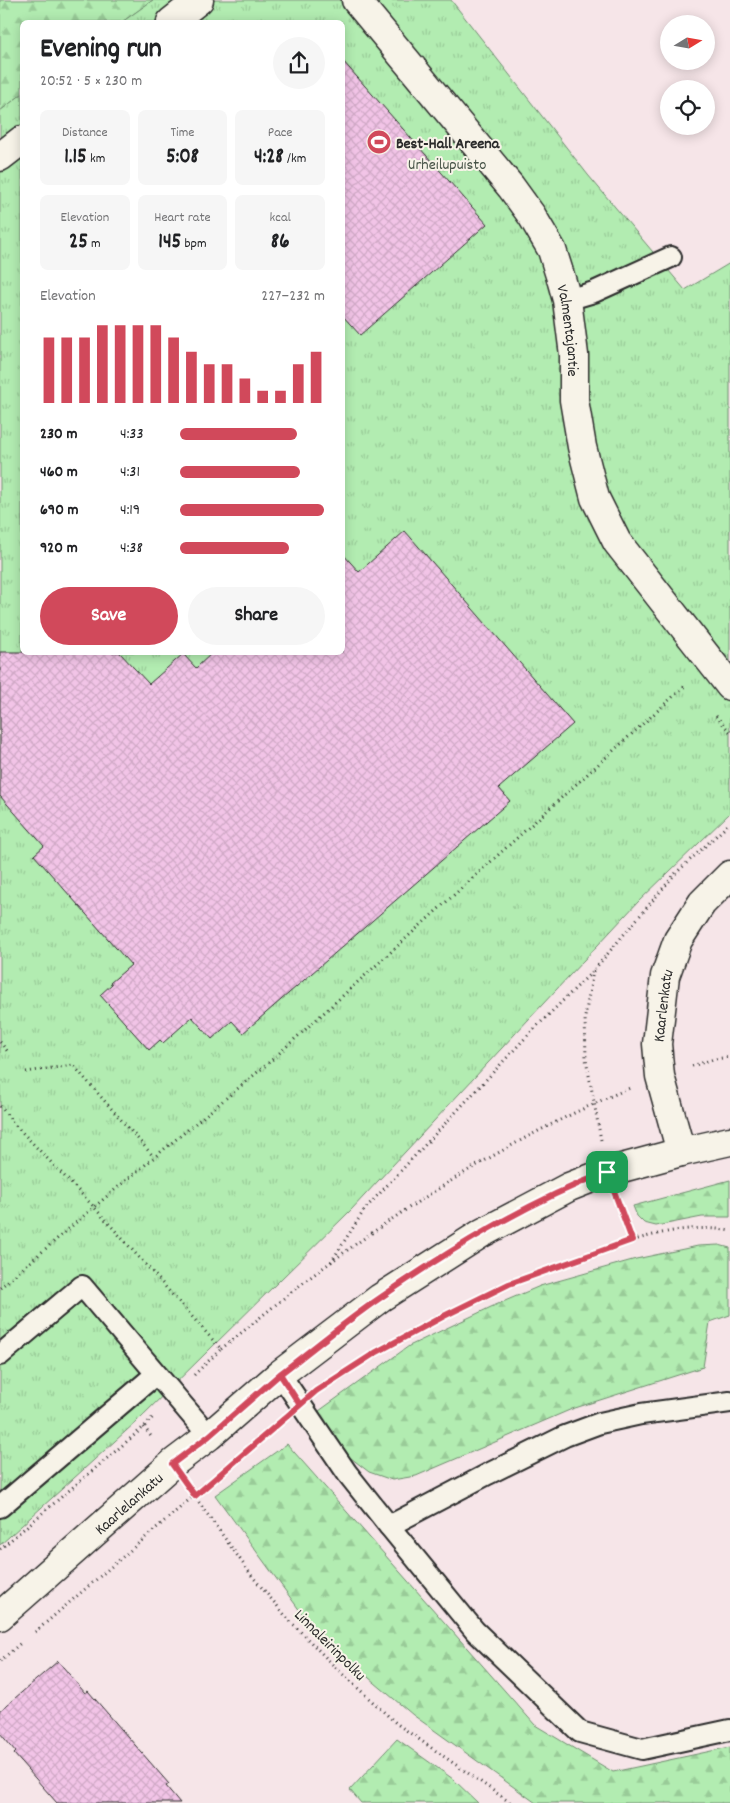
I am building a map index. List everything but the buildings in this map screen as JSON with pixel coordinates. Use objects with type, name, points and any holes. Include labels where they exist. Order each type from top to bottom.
[{"type":"street","points":[[174,20],[199,0]]},
{"type":"street","name":"Valmentajantie","points":[[356,0],[511,187],[532,216],[552,250],[566,300],[574,354],[574,400],[582,447],[596,498],[617,542],[730,686]]},
{"type":"street","points":[[0,157],[20,142]]},
{"type":"street","name":"Kaarlenkatu","points":[[682,1152],[660,1076],[657,1044],[665,976],[678,940],[702,903],[730,875]]},
{"type":"street","name":"Kaarlelankatu","points":[[0,1616],[172,1464],[209,1436],[280,1374],[380,1298],[482,1233],[569,1187],[607,1172],[730,1141]]},
{"type":"lane","points":[[566,300],[594,292],[671,257]]},
{"type":"lane","points":[[0,1354],[82,1286],[209,1436]]},
{"type":"lane","points":[[0,1507],[156,1374]]},
{"type":"lane","points":[[280,1374],[347,1472],[475,1631],[580,1732],[642,1749],[730,1730]]},
{"type":"lane","points":[[389,1526],[488,1474],[556,1441],[600,1423],[641,1414],[730,1402]]},
{"type":"path","points":[[0,1288],[94,1207],[265,1066],[687,684]]},
{"type":"path","points":[[331,1262],[365,1209],[529,1034],[593,971],[676,873],[730,822]]},
{"type":"path","points":[[593,971],[585,1017],[586,1059],[607,1172],[632,1240]]},
{"type":"path","points":[[0,1042],[8,1052]]},
{"type":"path","points":[[221,1349],[331,1262],[438,1188],[532,1134],[594,1103],[660,1076],[714,1059],[730,1057]]},
{"type":"path","points":[[26,1072],[72,1064],[154,1157]]},
{"type":"path","points":[[0,1106],[16,1126],[94,1207]]},
{"type":"path","points":[[30,1636],[316,1391],[375,1353],[509,1284],[632,1240],[688,1228],[717,1228],[730,1231]]},
{"type":"path","name":"Linnaleirinpolku","points":[[172,1464],[252,1576],[289,1620],[337,1670],[397,1724],[511,1803]]},
{"type":"path","points":[[0,1661],[22,1642]]},
{"type":"green space","points":[[0,0],[153,0],[125,20],[20,20],[20,96],[0,111]]},
{"type":"green space","name":"Urheilupuisto","points":[[153,0],[451,0],[588,175],[685,290],[730,263],[730,813],[638,902],[351,1210],[136,1422],[0,1545],[0,111],[20,96],[20,655],[345,655],[345,20],[125,20]]},
{"type":"green space","points":[[730,1180],[730,1217],[702,1217],[656,1226],[644,1223],[637,1216],[633,1206]]},
{"type":"green space","points":[[719,1245],[730,1248],[730,1315],[710,1322],[703,1367],[572,1409],[416,1476],[392,1480],[369,1472],[338,1448],[319,1411],[409,1346],[540,1286],[636,1259],[698,1246]]},
{"type":"green space","points":[[287,1444],[535,1725],[613,1772],[730,1747],[730,1803],[536,1803],[413,1715],[343,1656],[306,1619],[215,1495]]},
{"type":"green space","points":[[397,1739],[453,1779],[478,1803],[361,1803],[350,1790]]},
{"type":"place","name":"Best‑Hall Areena","points":[[379,142]]},
{"type":"route","points":[[607,1172],[569,1187],[482,1233],[380,1298],[280,1374],[300,1405],[195,1496],[172,1464],[209,1436],[280,1374],[300,1405],[316,1391],[375,1353],[444,1316],[509,1284],[632,1240],[607,1172]]}]
